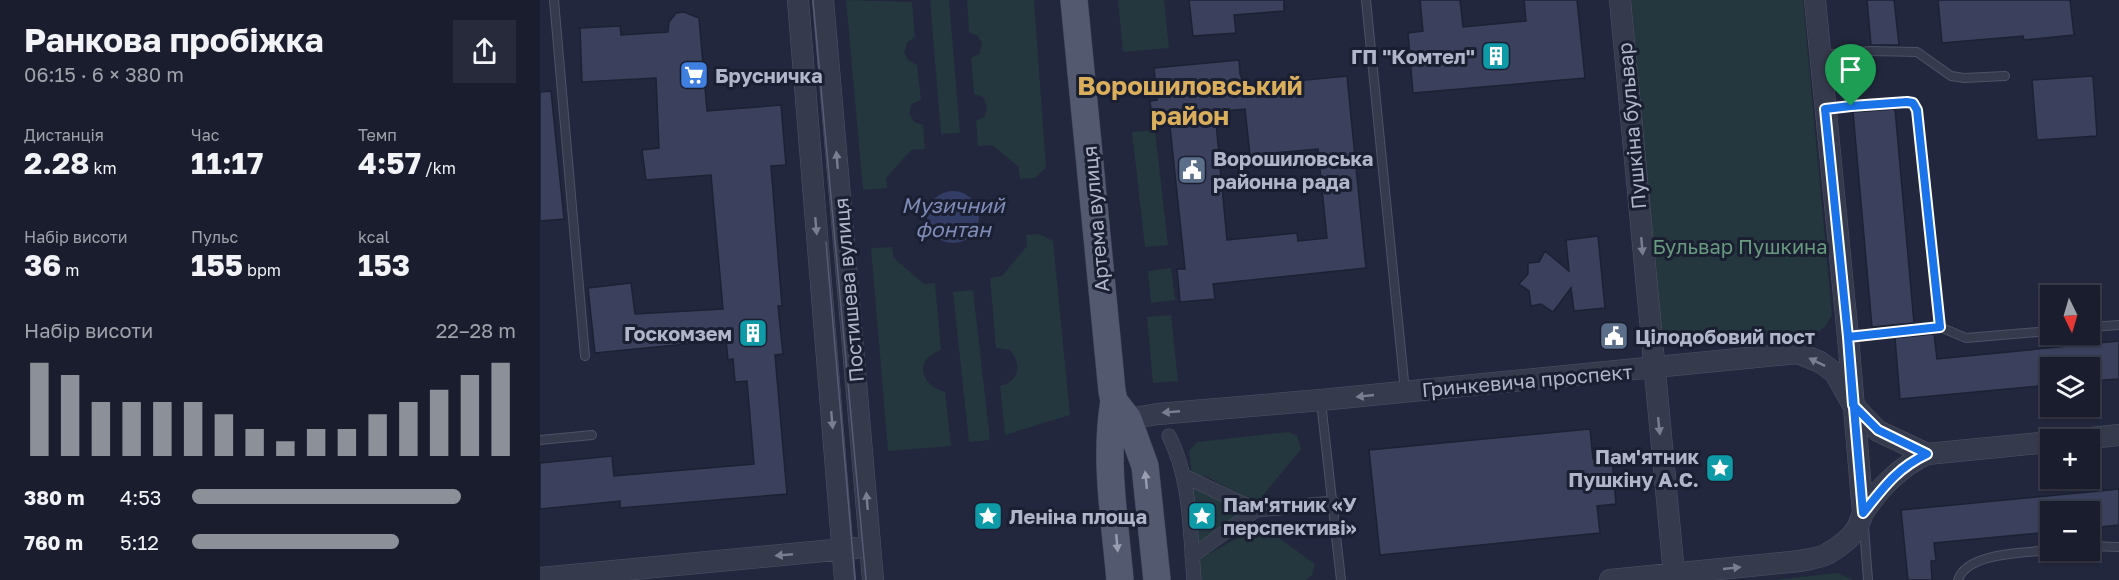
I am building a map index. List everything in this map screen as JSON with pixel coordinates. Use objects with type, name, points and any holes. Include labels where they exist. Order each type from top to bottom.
[{"type":"main road","name":"Артема вулиця","points":[[1074,0],[1112,391],[1145,466],[1157,580]]},
{"type":"main road","name":"Артема вулиця","points":[[1120,580],[1109,454],[1110,425],[1121,410]]},
{"type":"street","name":"Постишева вулиця","points":[[798,0],[845,580]]},
{"type":"street","name":"Постишева вулиця","points":[[823,0],[873,580]]},
{"type":"street","name":"Пушкіна бульвар","points":[[1620,0],[1674,577]]},
{"type":"street","points":[[1815,0],[1863,513]]},
{"type":"street","name":"Гринкевича проспект","points":[[1121,410],[1158,414],[1798,353],[1820,362],[1835,373],[1853,405],[1878,430],[1927,454]]},
{"type":"street","points":[[2100,437],[2119,435]]},
{"type":"street","points":[[1169,436],[1184,476],[1194,580]]},
{"type":"street","points":[[1610,580],[1674,577],[1800,561],[1827,554],[1857,529],[1863,513],[1899,470],[1911,461],[1927,454],[2040,443]]},
{"type":"street","points":[[1184,476],[1256,510],[1333,503]]},
{"type":"street","points":[[1192,556],[1256,510]]},
{"type":"street","points":[[540,578],[870,546]]},
{"type":"lane","points":[[554,0],[585,356]]},
{"type":"lane","points":[[1366,0],[1406,391]]},
{"type":"lane","points":[[1820,55],[1871,51],[1917,52],[1951,76],[1964,78],[2005,76]]},
{"type":"lane","points":[[1825,109],[1913,103],[1917,110],[1940,327]]},
{"type":"lane","points":[[2100,326],[2119,325]]},
{"type":"lane","points":[[1848,337],[1940,327],[1966,338],[2040,332]]},
{"type":"lane","points":[[1321,400],[1341,580]]},
{"type":"lane","points":[[540,440],[592,435]]},
{"type":"lane","points":[[1863,513],[1868,580]]},
{"type":"lane","points":[[2100,546],[2119,547]]},
{"type":"lane","points":[[1958,580],[1959,575],[1972,564],[1989,557],[2040,551]]},
{"type":"green space","points":[[846,0],[912,2],[915,37],[907,43],[904,52],[908,60],[917,65],[921,100],[912,104],[909,113],[914,122],[923,125],[925,149],[911,150],[886,178],[887,188],[863,190]]},
{"type":"green space","points":[[930,0],[949,0],[960,133],[941,134]]},
{"type":"green space","points":[[967,0],[1034,0],[1046,167],[1035,178],[1020,179],[1018,166],[992,145],[978,146],[976,121],[985,116],[987,106],[983,97],[974,94],[971,58],[979,54],[982,44],[978,36],[969,32]]},
{"type":"green space","points":[[1118,0],[1164,0],[1169,48],[1123,52]]},
{"type":"green space","name":"Бульвар Пушкина","points":[[1631,0],[1803,0],[1832,315],[1825,327],[1813,335],[1687,346],[1670,344],[1661,330]]},
{"type":"green space","points":[[1155,130],[1168,245],[1145,247],[1132,132]]},
{"type":"green space","points":[[1039,234],[1053,241],[1070,415],[1005,435],[1000,386],[1012,380],[1017,366],[1010,350],[996,348],[990,278],[1002,276],[1027,246],[1026,235]]},
{"type":"green space","points":[[892,247],[894,258],[924,284],[935,283],[941,350],[927,359],[923,372],[930,384],[945,392],[951,446],[888,451],[871,248]]},
{"type":"green space","points":[[1171,268],[1175,300],[1151,303],[1148,271]]},
{"type":"green space","points":[[973,290],[990,440],[969,442],[953,292]]},
{"type":"green space","points":[[1171,315],[1178,381],[1153,383],[1147,317]]},
{"type":"green space","points":[[1289,432],[1297,436],[1301,449],[1257,503],[1205,476],[1192,477],[1189,451],[1197,442]]},
{"type":"green space","points":[[1201,488],[1238,505],[1239,520],[1205,542],[1197,542],[1192,489]]},
{"type":"green space","points":[[1261,525],[1315,564],[1312,575],[1306,580],[1201,580],[1199,559]]},
{"type":"green space","points":[[1838,573],[1853,580],[1773,580]]},
{"type":"water","name":"Музичний фонтан","points":[[953,191],[963,193],[971,199],[977,207],[979,217],[977,227],[971,235],[963,241],[953,243],[943,241],[935,235],[929,227],[927,217],[929,207],[935,199],[943,193]]},
{"type":"building","points":[[1189,0],[1284,0],[1284,11],[1234,15],[1236,33],[1193,36]]},
{"type":"building","name":"ГП \"Комтел\"","points":[[1420,0],[1460,0],[1463,27],[1526,21],[1524,0],[1577,0],[1585,78],[1413,93],[1408,33],[1423,31]]},
{"type":"building","points":[[1867,0],[1894,0],[1899,45],[1871,45]]},
{"type":"building","points":[[1938,0],[2070,0],[2074,35],[2024,40],[2023,36],[1942,43]]},
{"type":"building","points":[[684,12],[699,18],[707,111],[781,105],[786,165],[771,166],[782,306],[778,306],[783,354],[775,355],[787,494],[620,508],[620,501],[540,509],[540,463],[612,456],[614,476],[754,464],[747,381],[735,382],[733,359],[728,360],[726,340],[595,353],[588,288],[631,283],[635,314],[723,309],[711,175],[646,180],[642,150],[659,148],[656,78],[582,82],[580,28],[620,26],[621,35],[668,32],[669,22],[676,13]]},
{"type":"building","points":[[1239,60],[1240,74],[1245,86],[1347,76],[1366,268],[1213,284],[1215,299],[1180,302],[1177,269],[1185,269],[1169,117],[1152,118],[1150,101],[1157,100],[1154,68]],"holes":[[[1245,109],[1250,155],[1318,149],[1327,238],[1298,241],[1297,233],[1227,240],[1215,112]]]},
{"type":"building","points":[[2093,76],[2097,136],[2037,140],[2032,80]]},
{"type":"building","points":[[551,91],[564,219],[540,221],[540,92]]},
{"type":"building","points":[[1895,109],[1914,323],[1872,327],[1853,112]]},
{"type":"building","points":[[1598,236],[1605,308],[1574,311],[1571,288],[1553,312],[1541,304],[1531,306],[1529,291],[1519,284],[1528,274],[1528,263],[1539,262],[1545,251],[1569,271],[1566,240]]},
{"type":"building","name":"Цілодобовий пост","points":[[1622,328],[1624,342],[1606,344],[1604,330]]},
{"type":"building","points":[[1934,334],[1937,359],[2079,345],[2100,345],[2100,343],[2119,341],[2119,379],[2100,380],[2100,357],[2040,357],[2040,386],[1900,399],[1895,338]]},
{"type":"building","points":[[1590,429],[1593,459],[1612,458],[1616,504],[1597,506],[1600,533],[1380,555],[1369,450]]},
{"type":"building","points":[[2119,489],[2119,525],[2100,527],[2100,501],[2040,501],[2040,533],[1934,543],[1936,561],[1931,561],[1932,580],[1908,580],[1901,510]]},
{"type":"tram line","points":[[813,0],[866,580]]},
{"type":"tram line","points":[[826,242],[855,580]]},
{"type":"place","name":"ГП \"Комтел\"","points":[[1496,56]]},
{"type":"place","name":"Брусничка","points":[[694,75]]},
{"type":"place","name":"Ворошиловська районна рада","points":[[1192,170]]},
{"type":"place","name":"Госкомзем","points":[[753,333]]},
{"type":"place","name":"Цілодобовий пост","points":[[1614,336]]},
{"type":"place","name":"Пам'ятник Пушкіну А.С.","points":[[1720,468]]},
{"type":"place","name":"Леніна площа","points":[[988,516]]},
{"type":"place","name":"Пам'ятник «У перспективі»","points":[[1202,516]]},
{"type":"district","name":"Ворошиловський район","points":[[1190,100]]},
{"type":"route","points":[[1851,106],[1825,109],[1853,405],[1878,430],[1927,454],[1911,461],[1899,470],[1863,513],[1853,405],[1848,337],[1940,327],[1917,110],[1913,103],[1907,102],[1851,106]]}]
